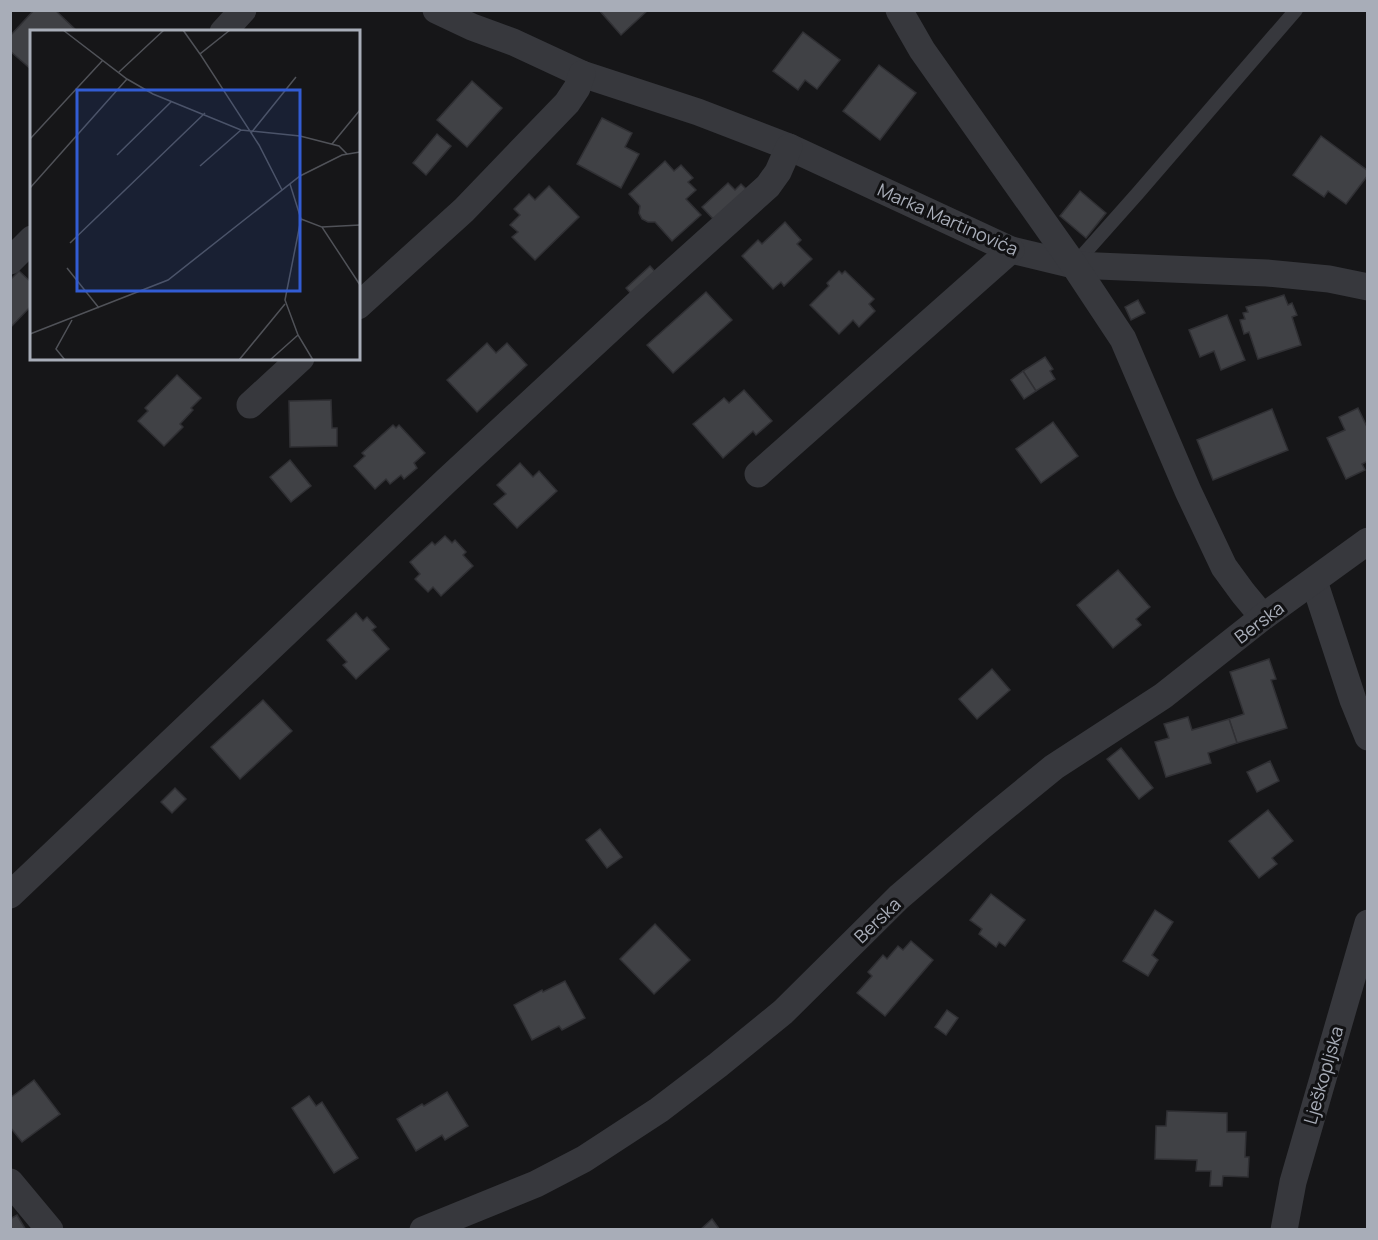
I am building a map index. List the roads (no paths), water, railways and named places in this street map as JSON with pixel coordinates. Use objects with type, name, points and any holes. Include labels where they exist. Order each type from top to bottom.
[{"type":"street","points":[[225,30],[243,10]]},
{"type":"street","name":"Marka Martinovića","points":[[436,10],[582,74],[698,112],[789,147],[1011,250],[1074,265],[1267,273],[1329,279],[1368,287]]},
{"type":"street","points":[[899,10],[922,50],[1074,265],[1123,339],[1188,492],[1224,567],[1263,617]]},
{"type":"street","points":[[360,304],[464,210],[567,103],[577,88],[582,74]]},
{"type":"street","points":[[10,895],[446,481],[768,186],[781,167],[789,147]]},
{"type":"street","points":[[10,261],[30,241]]},
{"type":"street","points":[[360,281],[398,247],[412,243],[425,246]]},
{"type":"street","points":[[758,474],[1011,250]]},
{"type":"street","points":[[276,360],[240,404],[298,360]]},
{"type":"street","name":"Berska","points":[[423,1230],[554,1176],[659,1110],[783,1012],[899,897],[1054,767],[1163,696],[1263,617],[1368,541]]},
{"type":"street","points":[[1314,581],[1353,700],[1368,737]]},
{"type":"street","name":"Lješkopljska","points":[[1284,1230],[1293,1182],[1368,922]]},
{"type":"street","points":[[10,1182],[51,1230]]},
{"type":"lane","points":[[1074,265],[1296,10]]}]
